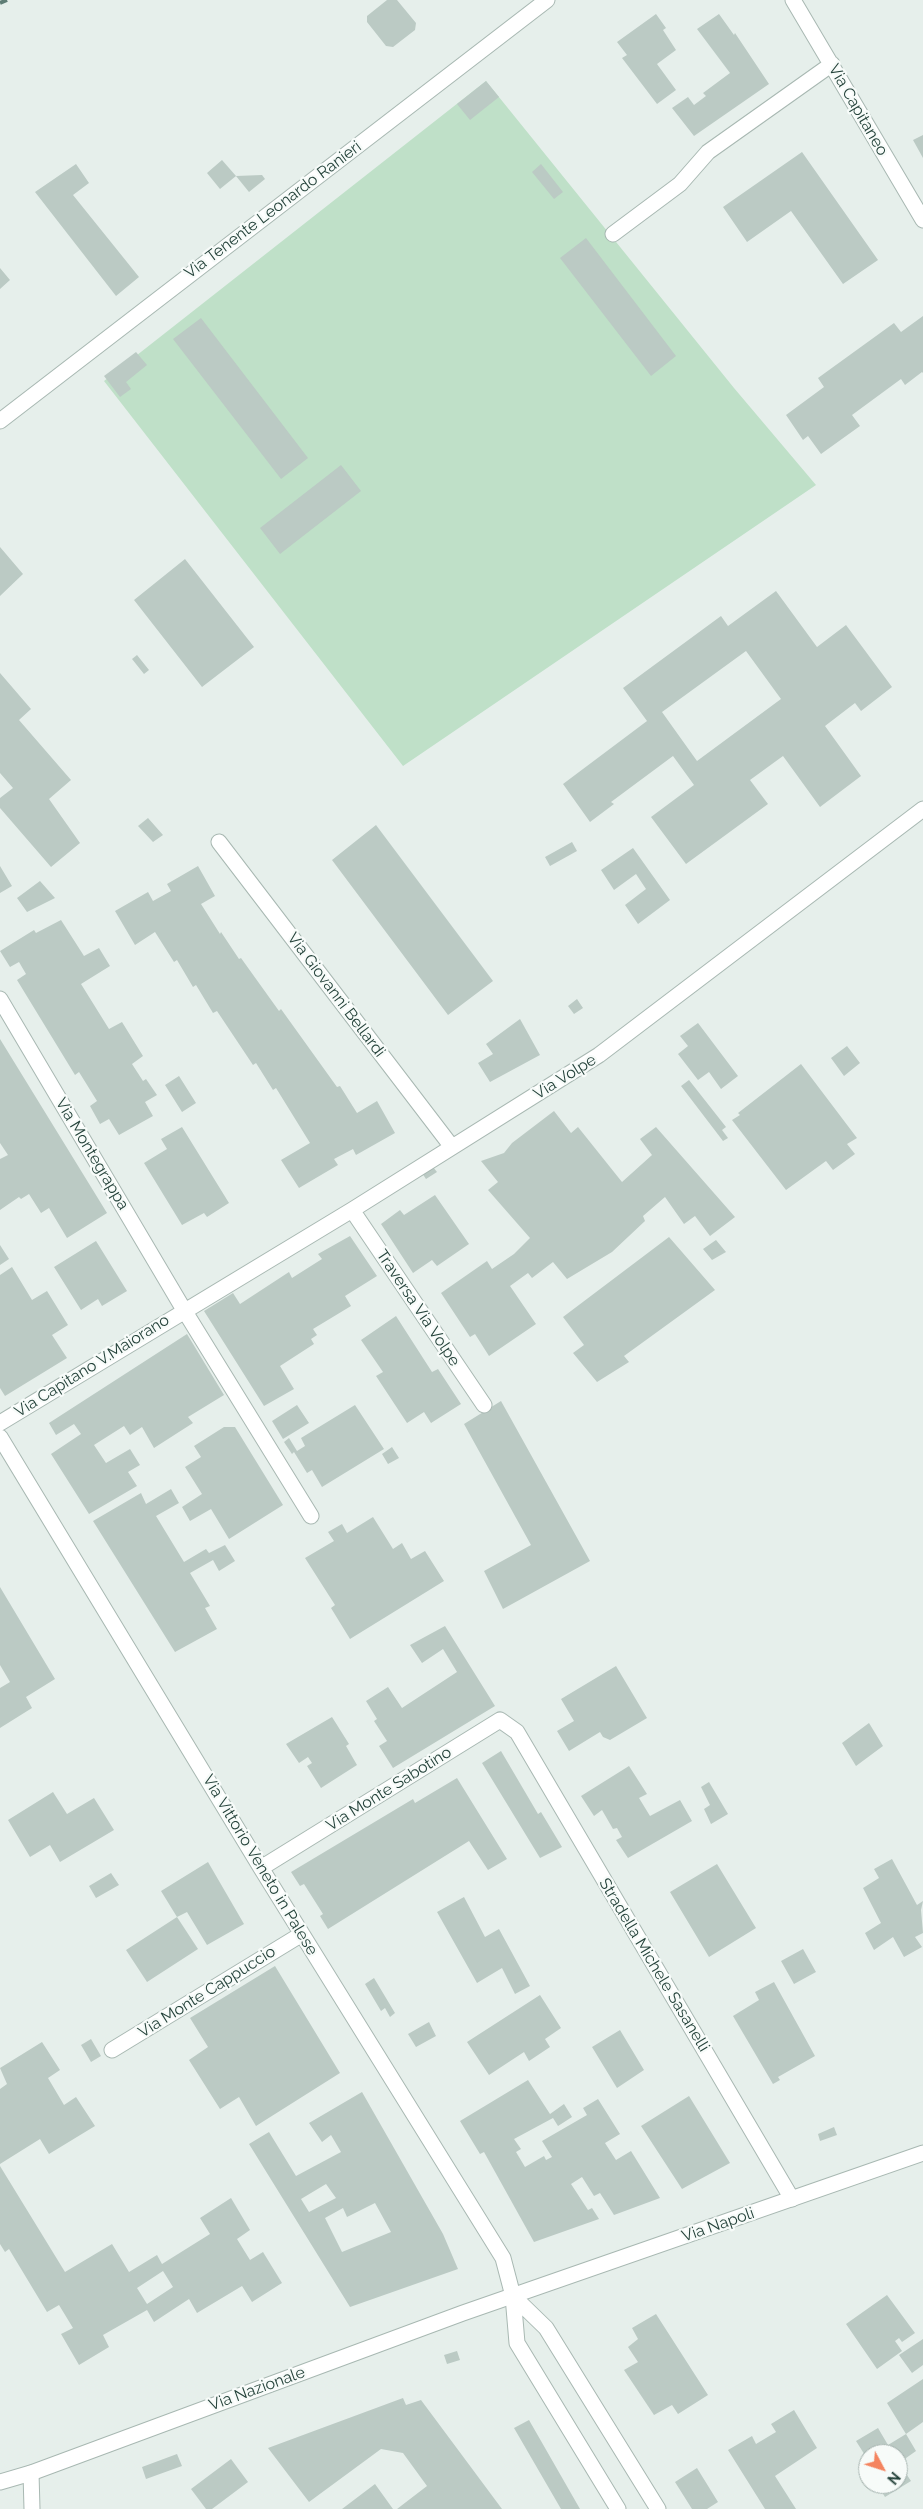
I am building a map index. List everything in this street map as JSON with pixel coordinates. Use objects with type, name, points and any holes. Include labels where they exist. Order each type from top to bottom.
[{"type":"street","name":"Via Tenente Leonardo Ranieri","points":[[0,421],[547,0]]},
{"type":"street","name":"Via Capitaneo","points":[[793,0],[923,220]]},
{"type":"street","points":[[613,234],[680,184],[708,152],[832,64]]},
{"type":"street","name":"Via Volpe","points":[[184,1310],[352,1210],[599,1055],[923,809]]},
{"type":"street","name":"Via Giovanni Bellardi","points":[[219,842],[452,1147]]},
{"type":"street","name":"Via Montegrappa","points":[[0,999],[184,1310],[311,1516]]},
{"type":"street","name":"Traversa Via Volpe","points":[[352,1210],[484,1405]]},
{"type":"street","name":"Via Capitano V.Maiorano","points":[[0,1423],[184,1310]]},
{"type":"street","name":"Via Vittorio Veneto in Palese","points":[[0,1437],[261,1868],[503,2258],[514,2296],[517,2343],[618,2509]]},
{"type":"street","name":"Via Monte Sabotino","points":[[261,1868],[500,1720],[517,1732]]},
{"type":"street","name":"Stradella Michele Sasanelli","points":[[517,1732],[792,2199]]},
{"type":"street","name":"Via Monte Cappuccio","points":[[112,2050],[302,1934]]},
{"type":"street","name":"Via Napoli","points":[[514,2296],[923,2153]]},
{"type":"street","name":"Via Vittorio Veneto in Palese","points":[[514,2296],[546,2328],[658,2509]]},
{"type":"street","name":"Via Nazionale","points":[[0,2482],[514,2296]]},
{"type":"street","points":[[31,2472],[32,2509]]},
{"type":"green space","points":[[486,81],[734,388],[816,485],[403,766],[104,381]]},
{"type":"building","points":[[387,0],[397,0],[416,23],[415,30],[393,47],[386,46],[367,22],[367,16]]},
{"type":"building","points":[[656,14],[666,28],[663,30],[676,50],[657,64],[676,90],[657,104],[622,58],[627,55],[617,42]]},
{"type":"building","points":[[719,14],[734,35],[735,33],[769,84],[694,136],[672,108],[688,97],[694,105],[706,96],[703,93],[730,73],[697,29]]},
{"type":"building","points":[[486,81],[499,97],[470,120],[457,104]]},
{"type":"building","points":[[923,135],[923,158],[913,140]]},
{"type":"building","points":[[802,152],[878,260],[843,284],[791,211],[747,242],[723,207]]},
{"type":"building","points":[[222,160],[236,176],[220,189],[207,173]]},
{"type":"building","points":[[76,164],[89,183],[73,195],[139,277],[116,296],[35,192]]},
{"type":"building","points":[[541,164],[563,192],[554,199],[532,172]]},
{"type":"building","points":[[262,175],[265,179],[249,192],[236,176]]},
{"type":"building","points":[[586,238],[676,356],[651,376],[560,258]]},
{"type":"building","points":[[0,268],[10,280],[0,289]]},
{"type":"building","points":[[923,316],[923,373],[905,385],[901,379],[852,415],[860,426],[821,454],[808,436],[803,440],[786,415],[824,387],[818,378],[894,323],[901,332]]},
{"type":"building","points":[[201,318],[308,458],[281,479],[173,339]]},
{"type":"building","points":[[136,352],[147,365],[126,382],[131,389],[120,397],[104,376]]},
{"type":"building","points":[[341,465],[361,491],[280,554],[260,528]]},
{"type":"building","points":[[0,547],[23,574],[0,596]]},
{"type":"building","points":[[185,559],[254,647],[202,687],[134,600]]},
{"type":"building","points":[[776,591],[817,647],[846,625],[892,687],[861,711],[855,703],[825,726],[861,776],[820,807],[783,756],[750,780],[768,804],[686,864],[651,817],[694,785],[673,756],[611,802],[614,804],[590,822],[563,784],[647,721],[623,688],[721,616],[728,626]],"holes":[[[746,651],[781,699],[697,761],[662,712]]]},
{"type":"building","points":[[137,655],[149,670],[144,674],[132,659]]},
{"type":"building","points":[[0,673],[31,709],[19,720],[71,780],[49,799],[80,843],[51,867],[0,808],[0,798],[13,788],[0,773]]},
{"type":"building","points":[[148,818],[163,835],[153,842],[138,826]]},
{"type":"building","points":[[376,825],[493,981],[448,1015],[332,860]]},
{"type":"building","points":[[572,842],[577,851],[550,866],[545,857]]},
{"type":"building","points":[[633,848],[670,900],[638,924],[625,905],[646,889],[636,874],[614,890],[601,870]]},
{"type":"building","points":[[0,866],[12,886],[0,893]]},
{"type":"building","points":[[198,866],[215,896],[201,904],[220,934],[221,932],[279,1011],[281,1009],[337,1087],[340,1086],[357,1113],[377,1101],[395,1133],[356,1155],[353,1149],[334,1159],[338,1165],[299,1188],[281,1160],[310,1143],[276,1088],[273,1090],[256,1063],[253,1065],[217,1011],[213,1013],[196,985],[193,987],[177,960],[174,962],[155,932],[135,945],[115,911],[148,892],[153,901],[171,891],[167,884]]},
{"type":"building","points":[[40,881],[55,898],[27,912],[17,898]]},
{"type":"building","points":[[61,920],[84,956],[99,948],[110,966],[81,984],[109,1029],[122,1022],[143,1056],[132,1064],[143,1081],[146,1079],[157,1095],[145,1102],[153,1116],[119,1135],[109,1119],[100,1124],[90,1106],[97,1101],[79,1072],[75,1075],[17,980],[26,974],[19,962],[10,967],[0,951],[34,930],[36,933]]},
{"type":"building","points":[[577,999],[583,1008],[574,1014],[568,1006]]},
{"type":"building","points":[[520,1019],[540,1055],[490,1082],[478,1063],[493,1054],[486,1044]]},
{"type":"building","points":[[698,1023],[738,1076],[721,1089],[709,1072],[698,1080],[678,1054],[688,1046],[680,1036]]},
{"type":"building","points":[[0,1039],[107,1213],[67,1238],[49,1208],[41,1213],[29,1194],[21,1199],[19,1197],[0,1210],[0,1159],[8,1155],[0,1143]]},
{"type":"building","points":[[847,1046],[860,1063],[844,1076],[831,1058]]},
{"type":"building","points":[[801,1064],[857,1138],[847,1144],[855,1154],[833,1170],[826,1161],[786,1190],[732,1120],[740,1115],[738,1113]]},
{"type":"building","points":[[179,1076],[196,1103],[182,1112],[165,1085]]},
{"type":"building","points":[[689,1080],[726,1127],[722,1130],[728,1138],[723,1141],[681,1086]]},
{"type":"building","points":[[554,1111],[571,1133],[578,1127],[622,1182],[652,1155],[640,1139],[656,1127],[735,1217],[710,1236],[695,1216],[684,1224],[665,1197],[643,1216],[645,1221],[612,1252],[567,1279],[553,1262],[532,1278],[528,1273],[510,1286],[536,1324],[489,1356],[475,1334],[470,1337],[441,1293],[487,1261],[492,1269],[514,1254],[530,1238],[488,1190],[498,1182],[481,1161],[504,1153],[512,1143]]},
{"type":"building","points":[[182,1127],[229,1203],[207,1217],[204,1213],[182,1225],[144,1163],[167,1149],[161,1139]]},
{"type":"building","points":[[433,1167],[437,1172],[426,1179],[422,1173]]},
{"type":"building","points":[[435,1195],[469,1244],[437,1266],[432,1260],[413,1273],[381,1224],[400,1210],[404,1215]]},
{"type":"building","points":[[350,1236],[377,1276],[345,1296],[351,1306],[313,1329],[317,1335],[311,1339],[314,1344],[280,1366],[294,1389],[264,1406],[204,1311],[233,1293],[240,1304],[289,1272],[292,1278],[322,1259],[318,1254]]},
{"type":"building","points":[[669,1237],[715,1290],[624,1356],[629,1362],[597,1382],[573,1353],[584,1345],[563,1317]]},
{"type":"building","points":[[716,1240],[726,1252],[712,1260],[703,1249]]},
{"type":"building","points":[[96,1241],[127,1291],[102,1306],[98,1299],[81,1310],[54,1267]]},
{"type":"building","points":[[0,1245],[9,1259],[0,1265]]},
{"type":"building","points":[[12,1267],[32,1300],[47,1291],[68,1325],[52,1335],[67,1358],[5,1396],[0,1388],[0,1275]]},
{"type":"building","points":[[396,1316],[432,1372],[438,1369],[461,1404],[431,1423],[424,1412],[407,1423],[376,1376],[383,1372],[361,1340]]},
{"type":"building","points":[[187,1334],[224,1395],[188,1417],[193,1423],[154,1448],[142,1427],[130,1435],[124,1426],[94,1445],[106,1463],[130,1449],[140,1465],[128,1472],[137,1486],[89,1514],[51,1454],[81,1434],[74,1424],[56,1435],[49,1423]]},
{"type":"building","points":[[501,1401],[590,1561],[503,1609],[484,1571],[531,1545],[464,1424]]},
{"type":"building","points":[[297,1405],[309,1423],[283,1439],[272,1421]]},
{"type":"building","points":[[355,1405],[384,1449],[322,1487],[312,1470],[307,1473],[294,1452],[292,1454],[284,1442],[289,1438],[297,1451],[305,1446],[301,1438]]},
{"type":"building","points":[[224,1427],[235,1427],[283,1505],[229,1539],[211,1509],[190,1521],[182,1507],[202,1494],[185,1467],[201,1457],[194,1446]]},
{"type":"building","points":[[392,1447],[399,1458],[388,1464],[382,1454]]},
{"type":"building","points":[[171,1489],[179,1503],[156,1516],[184,1562],[206,1549],[209,1553],[225,1545],[235,1561],[219,1571],[213,1560],[190,1573],[210,1606],[205,1608],[217,1629],[175,1652],[93,1521],[141,1493],[146,1504]]},
{"type":"building","points":[[373,1517],[393,1549],[402,1543],[411,1559],[425,1551],[444,1581],[350,1639],[331,1608],[335,1605],[305,1558],[334,1541],[328,1532],[342,1524],[347,1533]]},
{"type":"building","points":[[0,1587],[55,1679],[26,1697],[32,1708],[0,1728],[0,1688],[10,1682],[0,1665]]},
{"type":"building","points":[[445,1626],[495,1706],[393,1768],[379,1746],[387,1741],[374,1721],[377,1719],[366,1701],[388,1687],[402,1708],[457,1672],[443,1649],[422,1663],[410,1645]]},
{"type":"building","points":[[616,1666],[647,1718],[610,1740],[603,1737],[600,1732],[569,1751],[557,1731],[574,1721],[561,1699]]},
{"type":"building","points":[[332,1717],[349,1744],[346,1746],[357,1765],[321,1788],[307,1766],[312,1763],[308,1757],[299,1763],[286,1744]]},
{"type":"building","points":[[869,1723],[883,1746],[856,1766],[842,1743]]},
{"type":"building","points":[[501,1751],[538,1814],[541,1812],[562,1847],[540,1858],[482,1763]]},
{"type":"building","points":[[629,1766],[647,1794],[639,1798],[650,1816],[680,1800],[692,1821],[628,1858],[616,1840],[622,1837],[617,1828],[613,1829],[602,1810],[594,1816],[581,1796]]},
{"type":"building","points":[[457,1778],[507,1859],[488,1870],[469,1841],[328,1929],[320,1916],[323,1914],[304,1884],[300,1886],[291,1872],[413,1799],[415,1803]]},
{"type":"building","points":[[709,1782],[728,1814],[711,1824],[704,1809],[710,1805],[701,1787]]},
{"type":"building","points":[[53,1792],[67,1814],[94,1798],[114,1830],[60,1862],[50,1845],[30,1857],[8,1820]]},
{"type":"building","points":[[892,1859],[917,1905],[923,1901],[921,1910],[923,1933],[915,1937],[922,1947],[904,1957],[893,1937],[874,1950],[865,1933],[881,1923],[863,1888],[879,1878],[874,1869]]},
{"type":"building","points":[[208,1862],[244,1924],[207,1945],[187,1912],[177,1917],[161,1891]]},
{"type":"building","points":[[717,1864],[756,1928],[709,1957],[670,1892]]},
{"type":"building","points":[[111,1873],[119,1885],[96,1898],[89,1886]]},
{"type":"building","points":[[464,1897],[485,1937],[499,1929],[530,1986],[515,1994],[502,1968],[477,1983],[437,1912]]},
{"type":"building","points":[[177,1917],[198,1949],[147,1982],[126,1950]]},
{"type":"building","points":[[803,1949],[816,1972],[794,1984],[781,1961]]},
{"type":"building","points":[[275,1966],[340,2073],[256,2126],[239,2097],[220,2109],[189,2060],[208,2047],[190,2018]]},
{"type":"building","points":[[374,1978],[395,2013],[390,2017],[385,2008],[381,2011],[365,1984]]},
{"type":"building","points":[[774,1982],[815,2056],[778,2077],[780,2080],[773,2084],[733,2016],[759,2000],[755,1992]]},
{"type":"building","points":[[540,1995],[561,2028],[545,2039],[550,2047],[529,2061],[524,2052],[489,2075],[467,2042]]},
{"type":"building","points":[[429,2022],[436,2036],[416,2047],[408,2034]]},
{"type":"building","points":[[620,2030],[644,2070],[617,2088],[592,2047]]},
{"type":"building","points":[[91,2039],[101,2056],[91,2062],[81,2045]]},
{"type":"building","points":[[42,2042],[60,2070],[48,2078],[64,2105],[76,2097],[95,2126],[49,2154],[40,2139],[0,2164],[0,2089],[7,2084],[0,2068]]},
{"type":"building","points":[[528,2080],[550,2114],[564,2104],[572,2117],[558,2126],[553,2118],[514,2139],[521,2149],[516,2152],[525,2167],[544,2156],[546,2160],[552,2157],[542,2141],[587,2115],[583,2108],[598,2099],[620,2134],[605,2143],[616,2160],[631,2151],[660,2198],[614,2215],[600,2193],[594,2196],[582,2177],[571,2184],[588,2210],[592,2208],[599,2219],[534,2242],[484,2152],[480,2154],[460,2121]]},
{"type":"building","points":[[362,2092],[443,2234],[458,2269],[350,2307],[249,2144],[269,2132],[296,2176],[341,2152],[331,2135],[322,2142],[309,2123]],"holes":[[[326,2184],[336,2198],[309,2212],[301,2199]],[[375,2203],[391,2232],[342,2252],[325,2218],[343,2208],[347,2217]]]},
{"type":"building","points":[[689,2096],[730,2163],[682,2189],[641,2126]]},
{"type":"building","points":[[834,2127],[837,2135],[820,2141],[818,2134]]},
{"type":"building","points":[[0,2166],[65,2272],[112,2244],[129,2272],[157,2255],[162,2264],[210,2234],[200,2218],[231,2198],[250,2230],[237,2239],[250,2260],[263,2252],[282,2283],[252,2302],[242,2286],[197,2313],[189,2299],[154,2322],[147,2310],[103,2335],[109,2347],[79,2365],[61,2334],[73,2328],[59,2305],[47,2312],[9,2249],[5,2252],[0,2244]],"holes":[[[163,2271],[173,2287],[147,2304],[137,2288]]]},
{"type":"building","points":[[887,2295],[915,2333],[902,2342],[899,2338],[895,2341],[902,2351],[877,2369],[846,2324]]},
{"type":"building","points":[[656,2314],[708,2395],[678,2414],[672,2405],[654,2415],[624,2370],[638,2362],[628,2347],[638,2339],[632,2328]]},
{"type":"building","points":[[923,2339],[923,2365],[912,2373],[899,2355]]},
{"type":"building","points":[[457,2351],[460,2360],[447,2364],[444,2355]]},
{"type":"building","points":[[923,2379],[923,2422],[906,2434],[887,2403]]},
{"type":"building","points":[[403,2398],[406,2405],[421,2400],[502,2509],[397,2509],[427,2486],[403,2453],[381,2449],[309,2502],[268,2448]]},
{"type":"building","points":[[794,2410],[817,2448],[775,2476],[796,2509],[765,2509],[728,2450],[752,2436],[756,2444],[776,2432],[771,2424]]},
{"type":"building","points":[[529,2420],[580,2509],[561,2509],[514,2428]]},
{"type":"building","points":[[878,2428],[887,2444],[858,2444],[856,2441]]},
{"type":"building","points":[[906,2434],[916,2451],[908,2457],[908,2444],[890,2444]]},
{"type":"building","points":[[177,2454],[182,2466],[146,2479],[142,2467]]},
{"type":"building","points":[[231,2459],[248,2482],[212,2509],[206,2509],[191,2489]]},
{"type":"building","points":[[697,2468],[718,2502],[707,2509],[692,2509],[675,2482]]},
{"type":"building","points":[[375,2484],[393,2509],[342,2509]]},
{"type":"railway","points":[[0,3],[7,0]]}]
